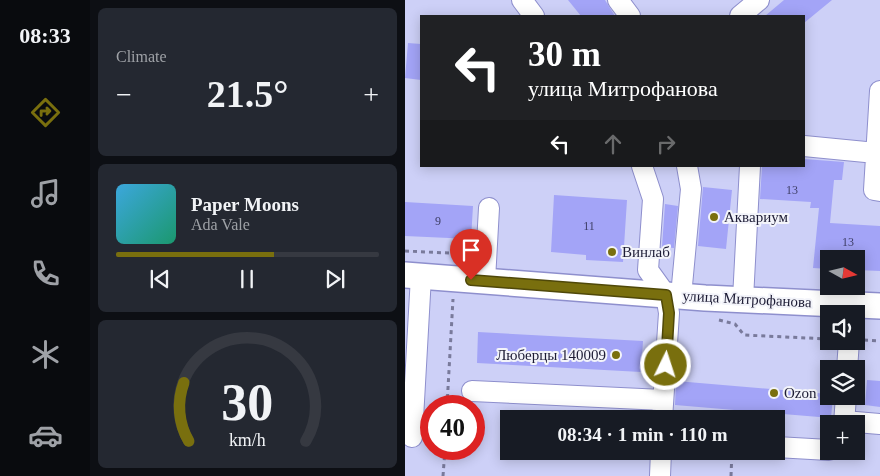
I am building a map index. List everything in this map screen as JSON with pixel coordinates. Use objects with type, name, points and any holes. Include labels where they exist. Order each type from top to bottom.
[{"type":"main road","name":"улица Митрофанова","points":[[413,276],[820,306]]},
{"type":"main road","name":"улица Митрофанова","points":[[865,308],[880,306]]},
{"type":"street","points":[[522,0],[533,15]]},
{"type":"street","points":[[617,0],[629,15]]},
{"type":"street","points":[[740,15],[759,0]]},
{"type":"street","points":[[880,91],[874,190],[880,191]]},
{"type":"street","points":[[805,146],[876,153]]},
{"type":"street","points":[[642,167],[653,199],[649,270],[673,295]]},
{"type":"street","points":[[472,391],[663,409],[669,313],[691,189],[687,167]]},
{"type":"street","points":[[743,299],[750,167]]},
{"type":"street","points":[[485,280],[489,208]]},
{"type":"street","points":[[412,437],[413,276]]},
{"type":"street","points":[[865,423],[880,424]]},
{"type":"street","points":[[785,448],[820,449]]},
{"type":"street","points":[[660,476],[661,460]]},
{"type":"path","points":[[405,250],[486,255]]},
{"type":"path","points":[[448,395],[453,299]]},
{"type":"path","points":[[712,318],[735,324],[744,335],[820,339]]},
{"type":"path","points":[[443,476],[444,460]]},
{"type":"path","points":[[731,476],[732,460]]},
{"type":"building","points":[[568,0],[605,0],[614,15],[580,15]]},
{"type":"building","points":[[784,0],[832,0],[805,22],[805,15],[766,15]]},
{"type":"building","points":[[408,43],[420,44],[420,80],[405,78]]},
{"type":"building","points":[[805,159],[844,162],[842,180],[834,180],[830,223],[880,226],[880,271],[865,270],[865,250],[820,250],[820,268],[813,268],[819,208],[810,208],[811,202],[760,199],[762,167],[805,167]]},
{"type":"building","points":[[703,187],[732,190],[726,249],[698,246]]},
{"type":"building","points":[[554,195],[627,200],[623,262],[586,260],[586,255],[551,252]]},
{"type":"building","points":[[405,202],[473,206],[471,239],[405,236]]},
{"type":"building","points":[[665,204],[678,206],[674,248],[662,247]]},
{"type":"building","points":[[478,332],[643,341],[641,372],[477,363]]},
{"type":"building","points":[[867,380],[880,381],[880,407],[865,405]]},
{"type":"building","points":[[676,381],[820,393],[820,405],[832,405],[831,415],[820,415],[820,417],[785,414],[785,410],[735,410],[675,405]]},
{"type":"place","name":"Аквариум","points":[[714,217]]},
{"type":"place","name":"Винлаб","points":[[612,252]]},
{"type":"place","name":"Люберцы 140009","points":[[616,355]]},
{"type":"place","name":"Ozon","points":[[774,393]]},
{"type":"route","points":[[471,280],[666,295],[669,313],[666,365]]}]
